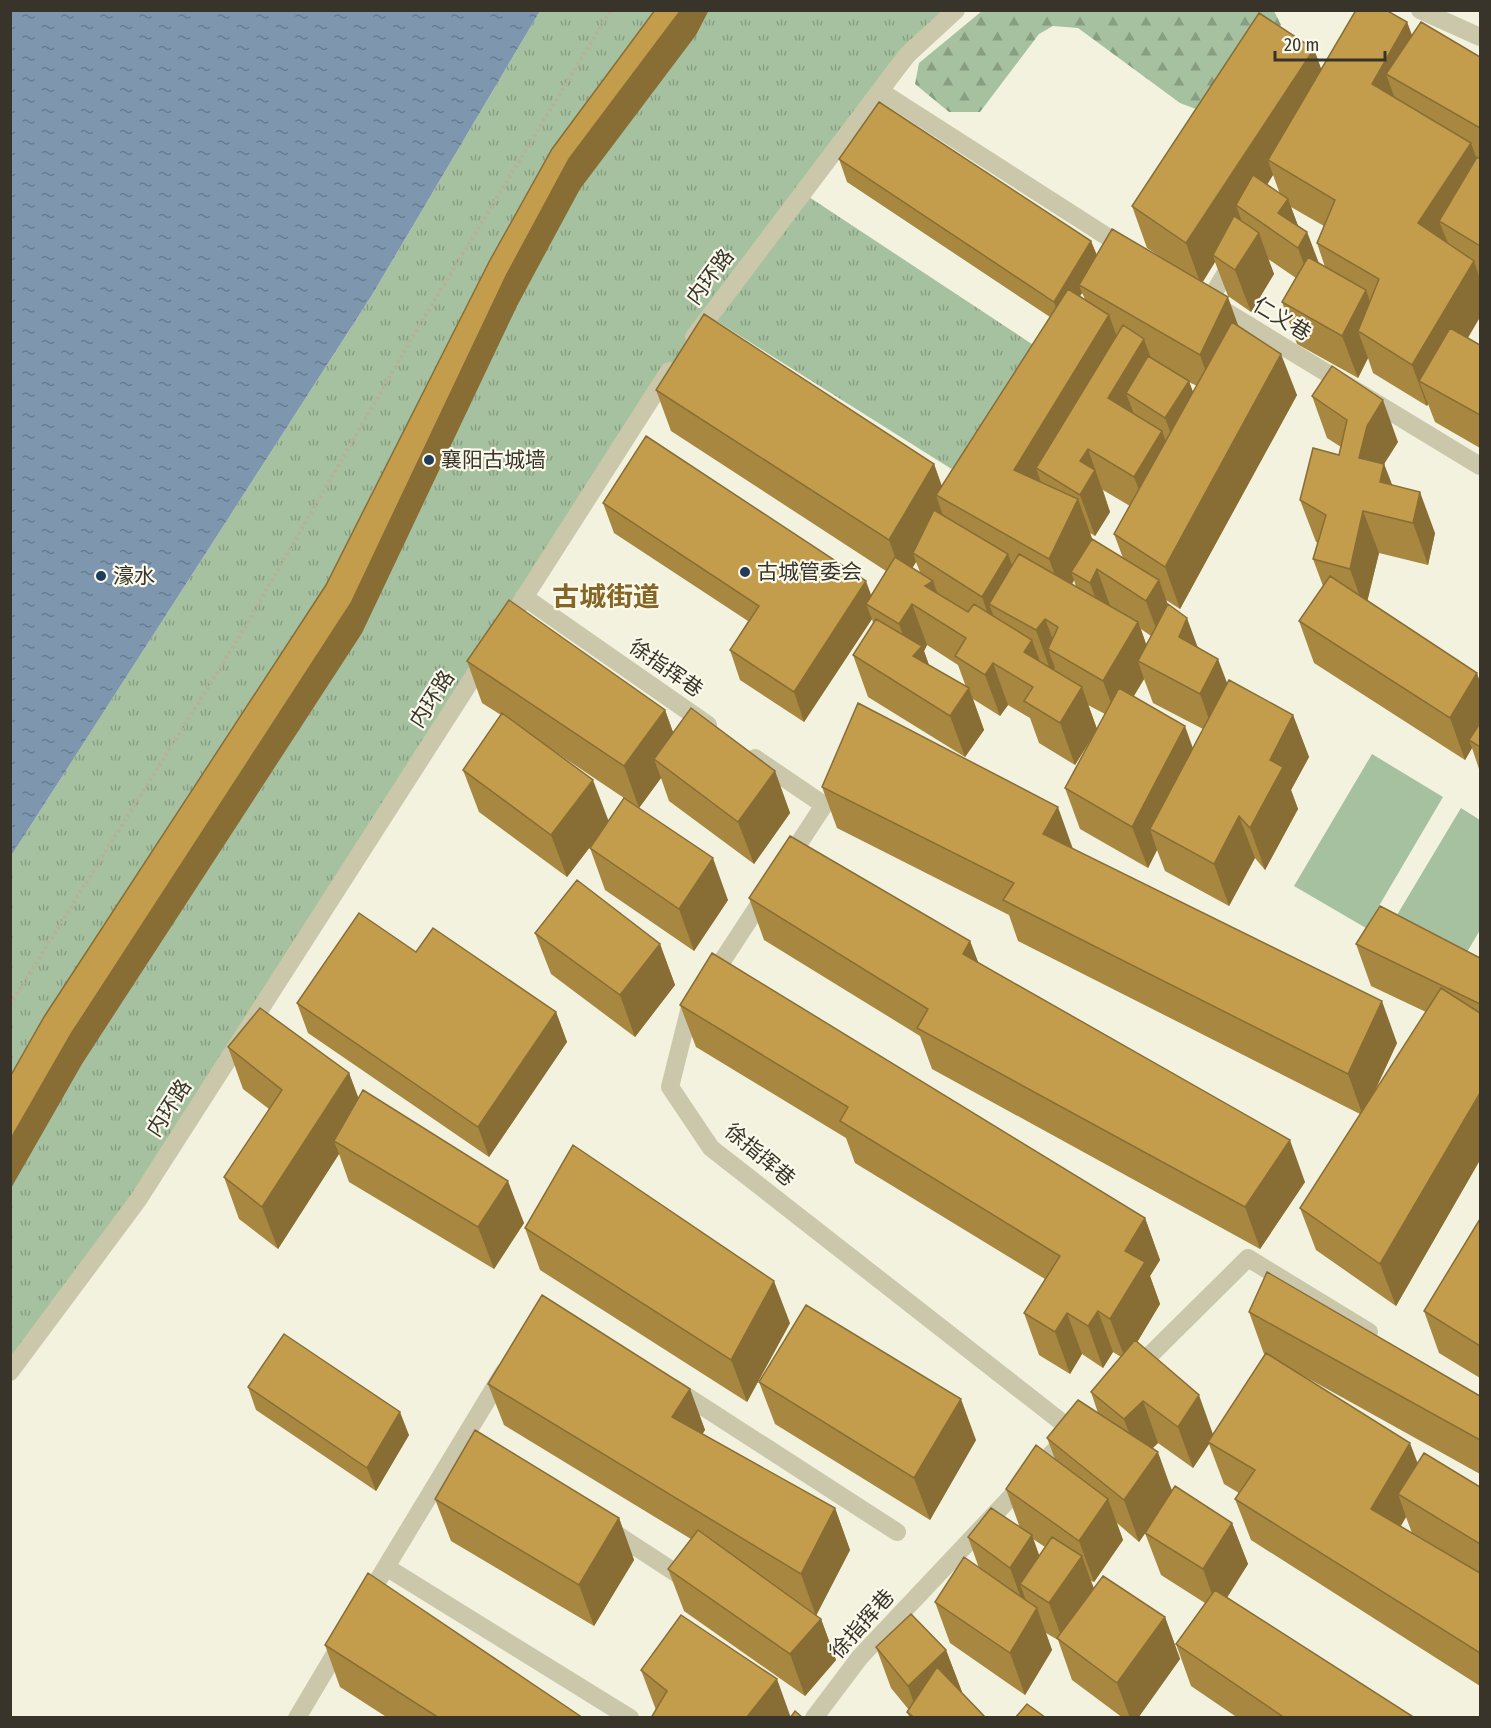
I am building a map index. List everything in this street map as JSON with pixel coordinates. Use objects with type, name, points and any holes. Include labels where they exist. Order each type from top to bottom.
[{"type":"street","name":"内环路","points":[[10,1372],[138,1200],[681,353],[907,55],[956,10]]},
{"type":"street","points":[[1420,10],[1480,37]]},
{"type":"street","points":[[880,91],[1143,260]]},
{"type":"street","name":"仁义巷","points":[[1245,241],[1203,298],[1480,466]]},
{"type":"street","name":"徐指挥巷","points":[[525,597],[824,806],[689,1011],[670,1087],[711,1148],[1073,1431],[860,1657],[813,1718]]},
{"type":"street","points":[[1123,1382],[1248,1258],[1379,1338]]},
{"type":"street","points":[[297,1718],[514,1355]]},
{"type":"street","points":[[655,1377],[897,1532]]},
{"type":"street","points":[[1073,1431],[1089,1415]]},
{"type":"street","points":[[465,1436],[485,1448]]},
{"type":"street","points":[[593,1519],[682,1576]]},
{"type":"street","points":[[386,1567],[630,1718]]},
{"type":"path","points":[[10,1005],[238,639],[422,321],[611,10]]},
{"type":"green space","points":[[540,11],[956,11],[803,193],[1047,354],[969,480],[710,317],[138,1200],[11,1372],[11,856],[372,295]]},
{"type":"green space","points":[[982,11],[1274,11],[1281,25],[1226,104],[1209,114],[1180,103],[1078,28],[1053,26],[1039,34],[980,112],[949,112],[915,84],[919,63]]},
{"type":"green space","points":[[1372,754],[1443,797],[1366,928],[1294,886]]},
{"type":"green space","points":[[1461,808],[1480,820],[1480,930],[1456,971],[1388,930]]},
{"type":"water","name":"濠水","points":[[11,10],[540,11],[372,295],[11,856]]},
{"type":"building","points":[[655,10],[681,10],[569,159],[506,276],[351,603],[71,1034],[10,1140],[10,1077],[44,1017],[326,585],[489,262],[552,149]]},
{"type":"building","points":[[1356,10],[1386,10],[1407,22],[1372,84],[1471,143],[1418,223],[1474,261],[1412,365],[1358,331],[1379,279],[1317,243],[1335,200],[1268,160]]},
{"type":"building","points":[[1259,13],[1314,49],[1186,243],[1132,206]]},
{"type":"building","points":[[1421,22],[1480,57],[1480,128],[1386,74]]},
{"type":"building","points":[[879,102],[1091,241],[1054,302],[839,159]]},
{"type":"building","points":[[1477,157],[1480,159],[1480,246],[1439,221]]},
{"type":"building","points":[[1253,175],[1288,199],[1278,213],[1307,232],[1298,248],[1236,205]]},
{"type":"building","points":[[1234,216],[1259,233],[1235,270],[1213,255]]},
{"type":"building","points":[[1112,229],[1228,297],[1200,355],[1079,285]]},
{"type":"building","points":[[1308,257],[1366,290],[1342,336],[1282,302]]},
{"type":"building","points":[[1068,289],[1109,315],[1014,470],[1078,499],[1049,559],[936,495]]},
{"type":"building","points":[[704,314],[934,464],[889,540],[656,390]]},
{"type":"building","points":[[1232,322],[1281,354],[1165,567],[1114,534]]},
{"type":"building","points":[[1123,325],[1144,339],[1108,398],[1162,431],[1134,477],[1088,449],[1080,461],[1095,470],[1080,495],[1036,468]]},
{"type":"building","points":[[1450,328],[1480,345],[1480,415],[1419,381]]},
{"type":"building","points":[[1148,356],[1189,381],[1165,418],[1126,393]]},
{"type":"building","points":[[1332,366],[1383,400],[1367,426],[1359,458],[1384,464],[1380,482],[1420,492],[1413,523],[1363,511],[1350,569],[1313,559],[1326,515],[1300,500],[1313,448],[1339,455],[1347,420],[1312,396]]},
{"type":"building","name":"古城管委会","points":[[646,436],[866,581],[794,692],[730,650],[759,606],[603,503]]},
{"type":"building","points":[[934,510],[1008,554],[982,597],[913,553]]},
{"type":"building","points":[[1092,539],[1159,580],[1146,601],[1097,569],[1090,583],[1071,572]]},
{"type":"building","points":[[1019,554],[1138,622],[1103,681],[1048,649],[1058,627],[1045,619],[1036,630],[989,604]]},
{"type":"building","points":[[895,557],[933,581],[925,586],[968,612],[974,604],[1032,640],[1024,652],[1082,687],[1060,723],[1024,701],[1033,687],[993,663],[985,675],[955,656],[966,638],[912,604],[899,624],[866,604]]},
{"type":"building","points":[[1330,576],[1477,673],[1450,718],[1299,621]]},
{"type":"building","points":[[509,600],[665,710],[624,766],[467,661]]},
{"type":"building","points":[[1168,604],[1187,618],[1179,637],[1218,659],[1200,694],[1138,661]]},
{"type":"building","points":[[876,619],[922,646],[913,656],[969,688],[950,716],[853,655]]},
{"type":"building","points":[[1229,680],[1293,715],[1270,760],[1283,767],[1250,828],[1239,816],[1214,864],[1150,829]]},
{"type":"building","points":[[1119,688],[1185,726],[1132,827],[1065,788]]},
{"type":"building","points":[[858,703],[1058,807],[1043,834],[1382,1001],[1348,1074],[1003,900],[1014,883],[822,787]]},
{"type":"building","points":[[691,708],[775,771],[738,822],[654,759]]},
{"type":"building","points":[[502,713],[593,780],[551,835],[463,770]]},
{"type":"building","points":[[1480,723],[1480,747],[1469,740]]},
{"type":"building","points":[[624,798],[713,858],[679,909],[590,848]]},
{"type":"building","points":[[790,836],[970,941],[963,954],[1290,1140],[1245,1207],[917,1028],[928,1009],[749,898]]},
{"type":"building","points":[[577,880],[660,944],[620,995],[535,933]]},
{"type":"building","points":[[1380,906],[1480,958],[1480,1004],[1356,944]]},
{"type":"building","points":[[359,913],[416,952],[433,928],[556,1012],[478,1127],[297,1003]]},
{"type":"building","points":[[712,953],[1145,1218],[1125,1251],[1145,1262],[1110,1319],[1098,1311],[1088,1326],[1067,1313],[1055,1332],[1024,1313],[1060,1256],[840,1121],[848,1107],[680,1005]]},
{"type":"building","points":[[1441,988],[1480,1013],[1480,1093],[1380,1264],[1300,1208]]},
{"type":"building","points":[[260,1008],[349,1073],[262,1207],[224,1177],[282,1090],[228,1047]]},
{"type":"building","points":[[363,1090],[508,1181],[478,1227],[334,1141]]},
{"type":"building","points":[[573,1145],[774,1281],[731,1360],[525,1228]]},
{"type":"building","points":[[1480,1219],[1480,1346],[1424,1311]]},
{"type":"building","points":[[1267,1272],[1480,1396],[1480,1440],[1249,1312]]},
{"type":"building","points":[[542,1295],[690,1389],[672,1417],[835,1508],[801,1574],[488,1384]]},
{"type":"building","points":[[806,1305],[961,1399],[914,1478],[759,1382]]},
{"type":"building","points":[[284,1334],[400,1412],[367,1468],[248,1387]]},
{"type":"building","points":[[1135,1340],[1199,1395],[1178,1427],[1143,1401],[1124,1419],[1091,1392]]},
{"type":"building","points":[[1266,1353],[1410,1443],[1371,1509],[1480,1573],[1480,1653],[1235,1499],[1255,1470],[1208,1442]]},
{"type":"building","points":[[1078,1400],[1158,1452],[1124,1500],[1047,1438]]},
{"type":"building","points":[[475,1430],[619,1518],[579,1585],[435,1499]]},
{"type":"building","points":[[1036,1445],[1108,1499],[1079,1541],[1006,1489]]},
{"type":"building","points":[[1424,1453],[1480,1487],[1480,1544],[1398,1494]]},
{"type":"building","points":[[1175,1486],[1232,1523],[1203,1569],[1145,1533]]},
{"type":"building","points":[[991,1508],[1032,1535],[1010,1568],[968,1537]]},
{"type":"building","points":[[698,1530],[821,1619],[790,1654],[668,1569]]},
{"type":"building","points":[[1052,1537],[1082,1556],[1049,1603],[1020,1584]]},
{"type":"building","points":[[964,1557],[1037,1608],[1010,1653],[935,1602]]},
{"type":"building","points":[[368,1573],[583,1718],[439,1718],[325,1645]]},
{"type":"building","points":[[1103,1576],[1165,1617],[1117,1683],[1057,1638]]},
{"type":"building","points":[[1215,1590],[1415,1718],[1285,1718],[1176,1644]]},
{"type":"building","points":[[911,1614],[946,1650],[908,1686],[876,1647]]},
{"type":"building","points":[[681,1615],[777,1679],[746,1718],[651,1718],[667,1691],[641,1670]]},
{"type":"building","points":[[937,1667],[984,1716],[983,1718],[915,1718],[907,1712]]},
{"type":"building","points":[[1027,1704],[1046,1718],[1015,1718]]},
{"type":"building","points":[[795,1711],[803,1718],[790,1718]]},
{"type":"place","name":"襄阳古城墙","points":[[429,460]]},
{"type":"place","name":"古城管委会","points":[[745,572]]},
{"type":"place","name":"濠水","points":[[101,576]]},
{"type":"district","name":"古城街道","points":[[606,597]]}]
